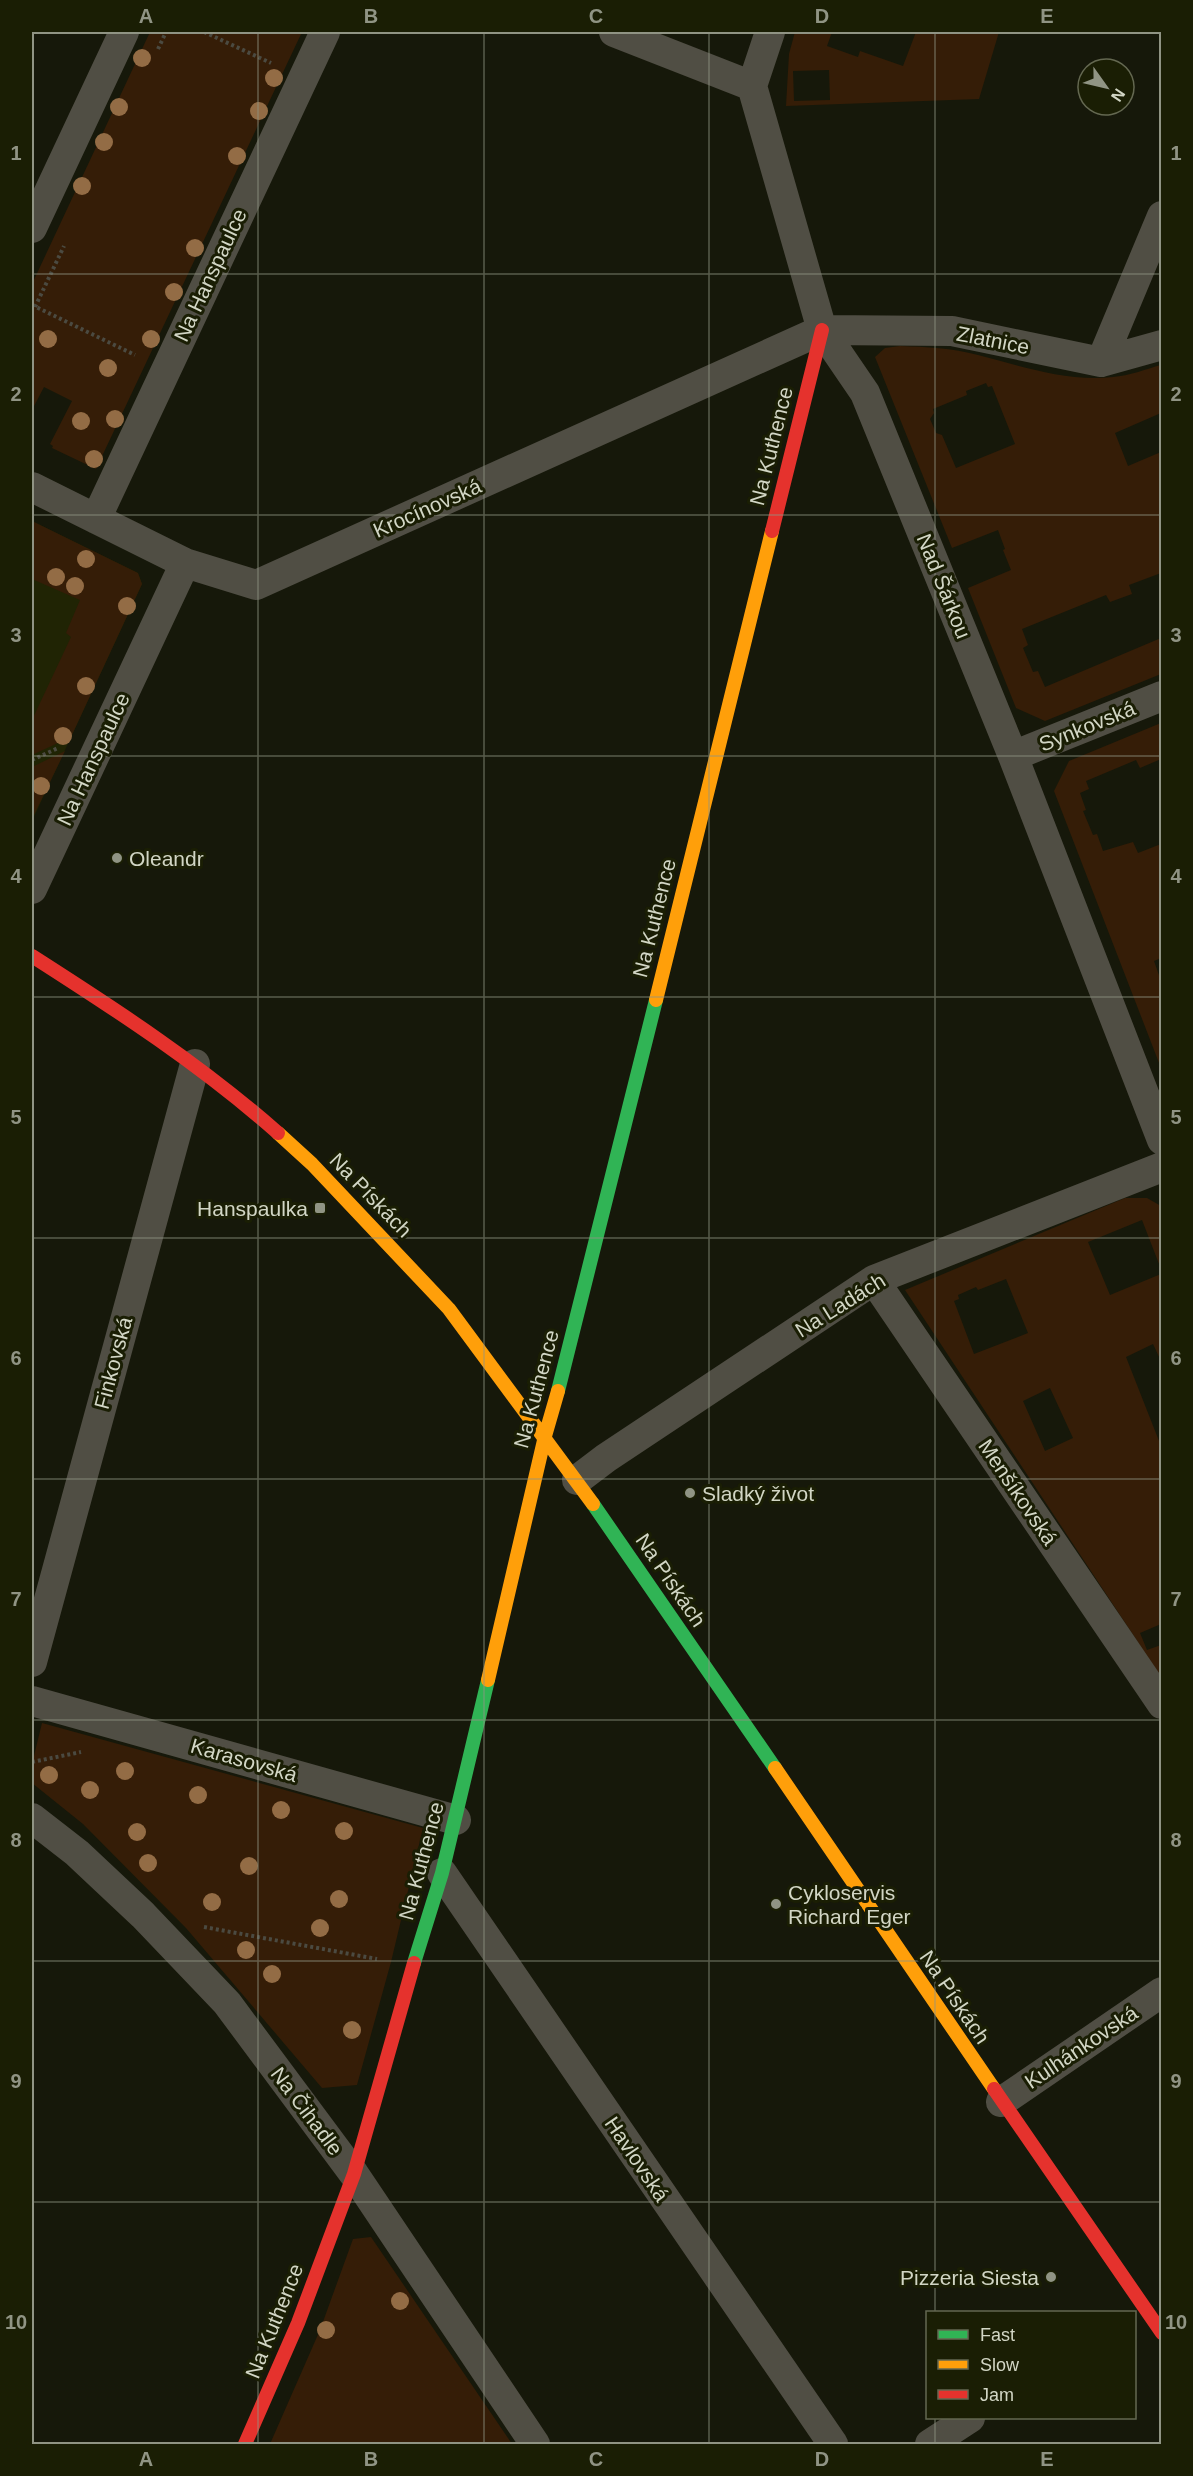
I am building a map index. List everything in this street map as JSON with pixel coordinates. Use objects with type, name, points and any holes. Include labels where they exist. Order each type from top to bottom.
[{"type":"street","points":[[32,228],[124,32]]},
{"type":"street","name":"Na Hanspaulce","points":[[96,519],[325,32]]},
{"type":"street","points":[[614,32],[752,86],[770,32]]},
{"type":"street","name":"Nad Šárkou","points":[[752,86],[822,330],[866,393],[1013,756],[1161,1140]]},
{"type":"street","points":[[1101,362],[1161,216]]},
{"type":"street","name":"Zlatnice","points":[[822,330],[952,331],[1101,362],[1161,345]]},
{"type":"street","name":"Krocínovská","points":[[32,487],[186,563],[256,585],[822,330]]},
{"type":"street","name":"Na Kuthence","points":[[245,2445],[298,2323],[354,2174],[442,1873],[545,1436],[565,1364],[822,330]]},
{"type":"street","name":"Na Hanspaulce","points":[[32,889],[186,563]]},
{"type":"street","name":"Synkovská","points":[[1013,756],[1161,696]]},
{"type":"street","name":"Na Pískách","points":[[32,956],[87,990],[195,1064],[312,1164],[449,1309],[577,1480],[1001,2102],[1133,2307],[1161,2333]]},
{"type":"street","name":"Finkovská","points":[[32,1662],[195,1064]]},
{"type":"street","name":"Na Ladách","points":[[577,1480],[606,1458],[874,1280],[1161,1167]]},
{"type":"street","name":"Menšíkovská","points":[[874,1280],[1161,1704]]},
{"type":"street","name":"Karasovská","points":[[32,1701],[456,1820]]},
{"type":"street","name":"Na Čihadle","points":[[32,1818],[77,1853],[143,1915],[227,2003],[354,2174],[535,2445]]},
{"type":"street","name":"Havlovská","points":[[442,1873],[832,2445]]},
{"type":"street","name":"Kulhánkovská","points":[[1001,2102],[1161,1992]]},
{"type":"street","points":[[930,2445],[969,2419]]},
{"type":"path","points":[[204,32],[304,77]]},
{"type":"path","points":[[32,305],[166,370]]},
{"type":"path","points":[[32,759],[68,744]]},
{"type":"path","points":[[200,1926],[370,1957]]},
{"type":"shaded area","points":[[150,32],[302,32],[96,469],[52,448],[50,444],[72,401],[44,387],[32,410],[32,284]]},
{"type":"shaded area","points":[[795,32],[832,32],[827,46],[858,57],[860,51],[903,66],[916,32],[999,32],[979,99],[786,106],[789,54]],"holes":[[[829,70],[830,100],[794,101],[793,71]]]},
{"type":"shaded area","points":[[929,347],[958,351],[1044,372],[1078,377],[1119,376],[1161,365],[1161,413],[1115,433],[1128,466],[1161,452],[1161,573],[1129,585],[1132,594],[1110,602],[1106,595],[1022,629],[1028,645],[1023,648],[1033,672],[1038,671],[1045,687],[1161,638],[1161,674],[1045,721],[1016,708],[968,588],[1011,570],[1003,550],[1005,549],[998,530],[952,548],[875,357],[885,348]],"holes":[[[986,383],[988,387],[992,386],[1015,444],[956,468],[942,435],[936,433],[930,419],[934,413],[933,409],[967,395],[966,391]]]},
{"type":"shaded area","points":[[32,521],[138,573],[142,584],[32,821]]},
{"type":"shaded area","points":[[32,521],[138,573],[142,584],[71,737],[32,755],[32,720],[71,637],[66,633],[80,600],[32,579]]},
{"type":"shaded area","points":[[1161,723],[1161,759],[1140,768],[1136,760],[1086,781],[1089,789],[1080,793],[1086,810],[1083,811],[1093,835],[1097,834],[1103,851],[1133,842],[1138,853],[1161,844],[1162,948],[1160,949],[1161,958],[1154,961],[1161,981],[1161,1068],[1054,791],[1069,761]]},
{"type":"shaded area","points":[[65,751],[34,815],[32,813],[32,767]]},
{"type":"shaded area","points":[[1125,1198],[1147,1198],[1161,1206],[1161,1269],[1142,1220],[1088,1242],[1110,1295],[1161,1274],[1161,1361],[1153,1344],[1126,1357],[1161,1446],[1161,1624],[1140,1633],[1147,1650],[1161,1645],[1161,1677],[905,1290]],"holes":[[[1006,1279],[1028,1333],[974,1354],[954,1301],[959,1299],[958,1295],[976,1287],[978,1290]],[[1050,1388],[1073,1438],[1045,1451],[1023,1401]]]},
{"type":"shaded area","points":[[42,1723],[423,1828],[391,1962],[357,2085],[322,2088],[186,1928],[83,1824],[32,1783],[32,1764]]},
{"type":"shaded area","points":[[371,2237],[512,2444],[270,2444],[320,2330],[353,2239]]},
{"type":"traffic: fast","points":[[558,1391],[656,1000]]},
{"type":"traffic: fast","points":[[593,1504],[775,1768]]},
{"type":"traffic: fast","points":[[414,1963],[442,1873],[488,1680]]},
{"type":"traffic: slow","points":[[656,1000],[772,531]]},
{"type":"traffic: slow","points":[[278,1133],[312,1164],[449,1309],[593,1504]]},
{"type":"traffic: slow","points":[[488,1680],[545,1436],[558,1391]]},
{"type":"traffic: slow","points":[[775,1768],[994,2089]]},
{"type":"traffic: jam","points":[[772,531],[822,330]]},
{"type":"traffic: jam","points":[[32,956],[189,1062],[278,1133]]},
{"type":"traffic: jam","points":[[245,2444],[298,2323],[354,2174],[414,1963]]},
{"type":"traffic: jam","points":[[994,2089],[1162,2333]]},
{"type":"place","name":"Oleandr","points":[[117,858]]},
{"type":"place","name":"Hanspaulka","points":[[320,1208]]},
{"type":"place","name":"Sladký život","points":[[690,1493]]},
{"type":"place","name":"Cykloservis Richard Eger","points":[[776,1904]]},
{"type":"place","name":"Pizzeria Siesta","points":[[1051,2277]]}]
